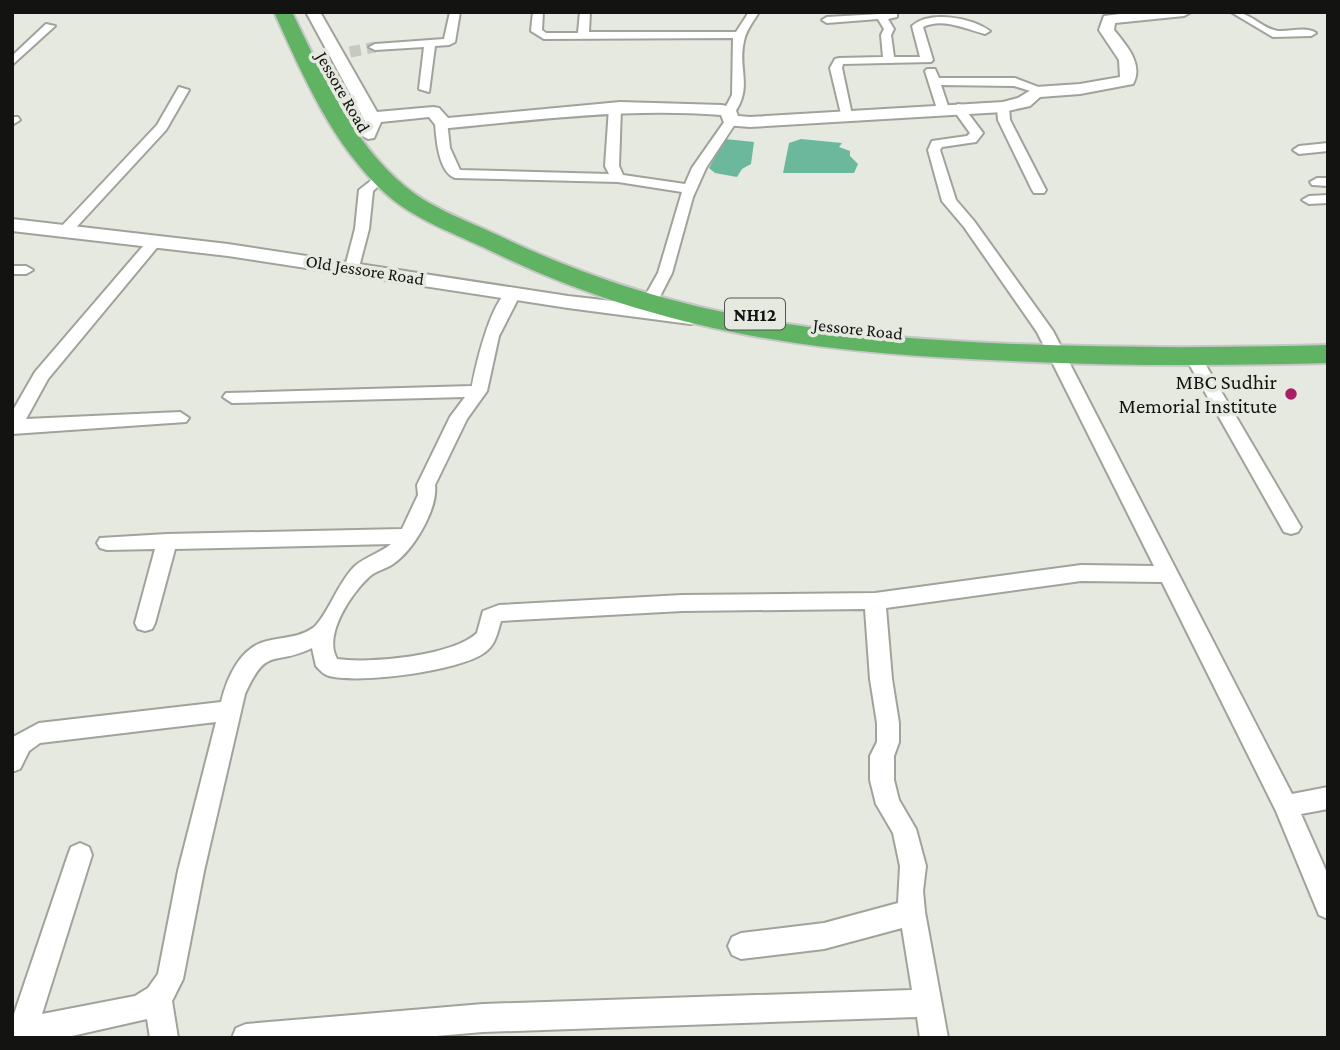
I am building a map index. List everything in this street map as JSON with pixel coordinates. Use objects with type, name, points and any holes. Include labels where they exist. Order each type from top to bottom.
[{"type":"highway","name":"NH12","points":[[283,12],[335,117],[359,152],[388,184],[434,213],[537,256]]},
{"type":"highway","name":"Jessore Road","points":[[299,12],[349,108],[369,127],[411,180],[537,256],[650,301],[859,332],[970,345],[1193,357],[1328,354]]},
{"type":"highway","name":"NH12","points":[[650,301],[716,321],[807,338],[880,346],[970,345]]},
{"type":"highway","name":"Jessore Road","points":[[1053,348],[1328,343]]},
{"type":"street","points":[[313,12],[344,53],[369,127],[433,112],[441,121],[449,123],[615,108],[663,107],[730,116],[846,115],[1003,107],[1024,102],[1036,92],[1128,82],[1130,77],[1125,55],[1106,30],[1109,19],[1184,12]]},
{"type":"street","points":[[375,47],[449,42],[455,12]]},
{"type":"street","points":[[538,12],[537,34],[583,37],[740,35]]},
{"type":"street","points":[[583,37],[585,12]]},
{"type":"street","points":[[650,301],[665,273],[699,168],[737,104],[740,35],[754,12]]},
{"type":"street","points":[[1236,12],[1273,34],[1311,33]]},
{"type":"street","points":[[888,15],[889,29],[886,35],[889,60]]},
{"type":"street","points":[[827,20],[888,15],[918,24],[947,21],[985,31]]},
{"type":"street","points":[[918,24],[934,82],[951,109],[977,134],[971,139],[937,144],[934,150],[949,201],[1020,293],[1053,348],[1286,806],[1328,906]]},
{"type":"street","points":[[12,62],[50,26]]},
{"type":"street","points":[[425,89],[430,43]]},
{"type":"street","points":[[846,115],[836,64],[848,59],[927,60]]},
{"type":"street","points":[[934,82],[1015,82],[1043,91]]},
{"type":"street","points":[[65,231],[140,153],[176,107],[183,90]]},
{"type":"street","points":[[1003,107],[1004,120],[1039,190]]},
{"type":"street","points":[[615,108],[612,166],[618,178]]},
{"type":"street","points":[[441,121],[444,148],[455,174],[618,178],[690,189]]},
{"type":"street","points":[[1299,150],[1328,147]]},
{"type":"street","points":[[352,267],[362,229],[366,190],[382,176]]},
{"type":"street","points":[[1309,200],[1328,200]]},
{"type":"street","name":"Old Jessore Road","points":[[12,225],[352,267],[513,293],[650,301]]},
{"type":"street","points":[[13,427],[41,376],[155,241]]},
{"type":"street","points":[[18,1033],[139,1009],[158,998],[170,979],[191,871],[230,711],[243,676],[256,656],[277,647],[302,644],[322,633],[346,591],[363,570],[386,559],[406,542],[427,495],[426,485],[459,416],[479,391],[491,336],[513,293]]},
{"type":"street","points":[[1193,357],[1291,527]]},
{"type":"street","points":[[232,397],[479,391]]},
{"type":"street","points":[[13,427],[180,418]]},
{"type":"street","points":[[107,543],[409,536]]},
{"type":"street","points":[[145,623],[167,541]]},
{"type":"street","points":[[322,633],[324,660],[331,667],[344,669],[435,661],[462,655],[479,646],[487,636],[490,617],[499,612],[682,603],[875,601],[1081,573],[1170,574]]},
{"type":"street","points":[[875,601],[881,679],[888,723],[887,741],[882,756],[882,780],[888,804],[905,828],[913,866],[910,891],[912,912],[933,1038]]},
{"type":"street","points":[[12,762],[18,741],[39,733],[230,711]]},
{"type":"street","points":[[1286,806],[1328,798]]},
{"type":"street","points":[[18,1033],[80,855]]},
{"type":"street","points":[[741,946],[824,936],[912,912]]},
{"type":"street","points":[[158,998],[164,1038]]},
{"type":"street","points":[[246,1038],[484,1018],[926,1003]]},
{"type":"shaded area","points":[[725,139],[754,142],[751,164],[742,169],[737,177],[715,173],[709,168]]},
{"type":"shaded area","points":[[801,139],[842,143],[839,147],[850,151],[850,156],[858,164],[854,173],[783,173],[789,143]]},
{"type":"tunnel","points":[[350,52],[375,47]]},
{"type":"place","name":"MBC Sudhir Memorial Institute","points":[[1291,394]]}]
